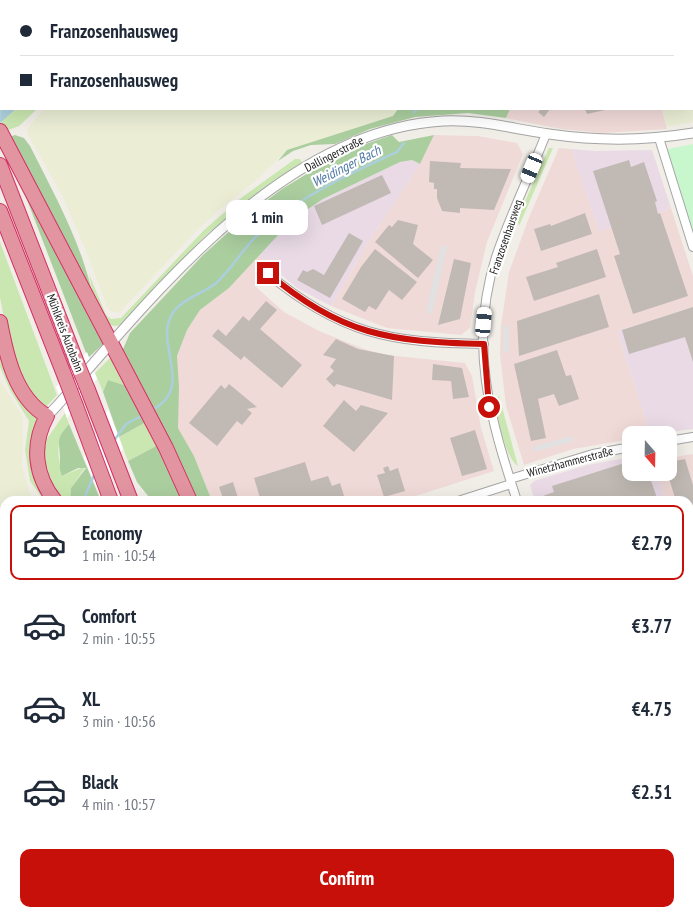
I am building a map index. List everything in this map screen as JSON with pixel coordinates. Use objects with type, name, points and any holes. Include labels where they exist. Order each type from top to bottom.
[{"type":"highway","points":[[2,136],[152,420],[188,496]]},
{"type":"highway","name":"Mühlkreis Autobahn","points":[[0,164],[129,496]]},
{"type":"highway","name":"Mühlkreis Autobahn","points":[[0,211],[109,496]]},
{"type":"highway","points":[[0,322],[9,361],[18,382],[37,409],[47,416],[39,431],[37,465],[42,482],[52,496]]},
{"type":"street","name":"Dallingerstraße","points":[[47,416],[165,285],[224,228],[280,184],[335,151],[396,127],[422,122],[478,121],[546,134],[587,139],[659,138],[693,133]]},
{"type":"street","name":"Franzosenhausweg","points":[[515,496],[490,415],[485,379],[486,303],[496,258],[546,134]]},
{"type":"street","points":[[659,138],[693,247]]},
{"type":"street","points":[[268,273],[291,293],[323,312],[366,331],[404,340],[484,344]]},
{"type":"street","points":[[678,440],[693,437]]},
{"type":"street","name":"Winetzhammerstraße","points":[[472,496],[593,454],[622,449]]},
{"type":"shaded area","points":[[510,110],[662,110],[667,129],[603,133],[561,129],[506,118]]},
{"type":"shaded area","points":[[434,135],[478,136],[517,143],[523,154],[487,242],[475,292],[470,328],[461,335],[387,328],[331,306],[369,241],[420,164]]},
{"type":"shaded area","points":[[559,148],[571,149],[599,231],[667,210],[670,205],[693,276],[693,307],[617,331],[647,426],[622,426],[622,441],[573,449],[524,465],[506,406],[500,354],[501,325],[509,272],[530,215]]},
{"type":"shaded area","points":[[571,149],[595,151],[652,150],[670,205],[667,210],[599,231]]},
{"type":"shaded area","points":[[412,160],[420,164],[369,241],[331,306],[297,288],[258,255],[292,220],[323,199],[400,162]]},
{"type":"shaded area","points":[[441,245],[447,246],[432,314],[426,312]]},
{"type":"shaded area","points":[[258,255],[274,268],[256,287],[284,312],[319,331],[364,349],[386,355],[465,363],[472,376],[481,428],[494,471],[416,496],[210,496],[194,456],[178,428],[177,356],[187,330],[200,310],[229,288]]},
{"type":"shaded area","points":[[693,307],[693,429],[678,431],[678,426],[647,426],[617,331]]},
{"type":"shaded area","points":[[503,326],[509,326],[509,352],[503,352]]},
{"type":"shaded area","points":[[573,436],[572,442],[532,452],[534,446]]},
{"type":"shaded area","points":[[693,454],[693,496],[664,496],[660,481],[678,481],[678,456]]},
{"type":"shaded area","points":[[622,459],[622,481],[660,481],[664,496],[533,496],[530,485],[534,481],[588,465]]},
{"type":"green space","points":[[15,110],[36,110],[19,126],[6,131],[1,122]]},
{"type":"green space","points":[[42,110],[397,110],[394,116],[287,150],[258,179],[221,208],[195,232],[119,313],[111,311],[107,307],[62,195],[27,133],[28,128]]},
{"type":"green space","points":[[397,110],[510,110],[506,118],[468,113],[415,117],[370,129],[335,144],[311,145],[293,151],[278,161],[287,150],[393,116]]},
{"type":"green space","points":[[662,110],[693,110],[693,122],[667,127]]},
{"type":"green space","points":[[15,135],[24,138],[30,146],[58,202],[83,260],[94,301],[9,137]]},
{"type":"green space","points":[[392,135],[399,142],[434,135],[420,164],[412,160],[400,162],[323,199],[292,220],[229,288],[200,310],[187,330],[177,356],[179,387],[178,428],[194,456],[210,496],[193,496],[124,356],[123,349],[130,333],[203,255],[244,218],[282,189],[323,164],[360,146]]},
{"type":"green space","points":[[693,144],[693,232],[667,153],[668,149]]},
{"type":"green space","points":[[549,148],[553,148],[519,226],[517,219]]},
{"type":"green space","points":[[295,159],[300,159],[302,162],[265,187],[205,236],[122,324],[117,326],[107,325],[94,301],[89,274],[106,315],[111,319],[121,318],[204,230],[241,198]]},
{"type":"green space","points":[[17,174],[104,343],[88,358]]},
{"type":"green space","points":[[0,242],[57,395],[45,408],[23,384],[8,341],[0,297]]},
{"type":"green space","points":[[0,340],[38,417],[49,496],[40,496],[30,481],[25,450],[29,421],[10,390],[0,367]]},
{"type":"green space","points":[[112,356],[130,387],[108,380],[103,392],[95,373]]},
{"type":"green space","points":[[0,380],[23,418],[22,465],[32,496],[0,496]]},
{"type":"green space","points":[[108,380],[130,387],[148,421],[119,437],[103,392]]},
{"type":"green space","points":[[499,396],[518,466],[509,454],[502,436],[495,399]]},
{"type":"green space","points":[[65,413],[69,424],[61,437],[58,449],[62,476],[86,466],[71,488],[70,496],[57,496],[45,479],[44,443]]},
{"type":"green space","points":[[148,421],[160,444],[128,461],[119,437]]},
{"type":"green space","points":[[69,424],[99,496],[70,496],[71,488],[86,468],[78,468],[62,476],[60,471],[59,439]]},
{"type":"green space","points":[[160,444],[184,496],[148,496],[137,482],[128,461]]},
{"type":"water","points":[[0,110],[15,110],[0,123]]},
{"type":"pier","points":[[87,352],[97,379],[67,418],[56,387]]},
{"type":"pier","points":[[108,409],[123,448],[100,496],[84,458]]},
{"type":"building","points":[[540,110],[549,110],[544,117],[538,112]]},
{"type":"building","points":[[585,110],[605,110],[587,114]]},
{"type":"building","points":[[629,160],[631,167],[644,162],[657,201],[655,202],[658,214],[660,213],[688,296],[633,314],[614,256],[620,254],[593,171]]},
{"type":"building","points":[[430,161],[461,163],[460,168],[511,169],[494,210],[460,208],[460,213],[442,211],[437,198],[437,189],[434,189],[434,183],[429,182]]},
{"type":"building","points":[[382,175],[391,193],[322,225],[314,206]]},
{"type":"building","points":[[585,213],[592,234],[541,251],[534,229],[550,224],[551,226]]},
{"type":"building","points":[[398,220],[418,225],[413,244],[433,260],[418,278],[375,242],[389,225],[392,227]]},
{"type":"building","points":[[349,233],[363,241],[330,298],[297,280],[303,270],[307,272],[313,269],[324,275]]},
{"type":"building","points":[[375,249],[417,282],[402,300],[389,290],[376,310],[369,306],[365,312],[342,299],[361,267]]},
{"type":"building","points":[[597,249],[606,277],[534,301],[526,277],[558,267],[556,263]]},
{"type":"building","points":[[454,259],[471,263],[460,319],[438,325]]},
{"type":"building","points":[[599,294],[609,327],[519,356],[517,321]]},
{"type":"building","points":[[266,301],[277,310],[260,329],[302,365],[282,388],[244,356],[241,360],[212,336],[218,329],[226,336],[243,316],[249,321]]},
{"type":"building","points":[[693,307],[693,362],[685,337],[629,354],[622,330]]},
{"type":"building","points":[[336,339],[358,349],[394,356],[392,400],[337,384],[334,387],[326,379],[334,371],[330,367],[336,359],[323,355]]},
{"type":"building","points":[[557,350],[566,376],[571,375],[579,399],[559,406],[554,394],[538,399],[546,438],[531,441],[514,364]]},
{"type":"building","points":[[433,364],[462,368],[469,397],[453,399],[451,381],[432,380]]},
{"type":"building","points":[[229,384],[257,407],[247,409],[252,413],[242,425],[237,421],[217,446],[189,423],[221,385],[225,389]]},
{"type":"building","points":[[344,400],[356,411],[361,405],[388,413],[354,452],[323,426]]},
{"type":"building","points":[[475,430],[487,469],[462,476],[450,438]]},
{"type":"building","points":[[685,459],[693,485],[693,496],[674,496],[670,481],[678,481],[678,460]]},
{"type":"building","points":[[305,462],[311,481],[328,476],[332,486],[340,483],[344,496],[259,496],[254,478]]},
{"type":"building","points":[[622,464],[622,481],[651,481],[656,496],[543,496],[554,492],[552,486]]},
{"type":"building","points":[[388,466],[390,471],[398,468],[405,491],[384,496],[377,475],[385,473],[383,468]]},
{"type":"building","points":[[233,482],[237,496],[222,496],[219,487]]},
{"type":"waterway","name":"Weidinger Bach","points":[[152,410],[165,400],[171,389],[173,377],[167,337],[168,323],[174,311],[222,278],[256,236],[294,206],[344,177],[397,152],[404,143]]},
{"type":"waterway","name":"Weidinger Bach","points":[[113,442],[126,424],[143,415]]},
{"type":"waterway","name":"Weidinger Bach","points":[[85,496],[95,473]]},
{"type":"route","points":[[268,273],[291,293],[323,312],[344,323],[384,337],[460,344],[484,344],[486,395],[489,407]]}]
